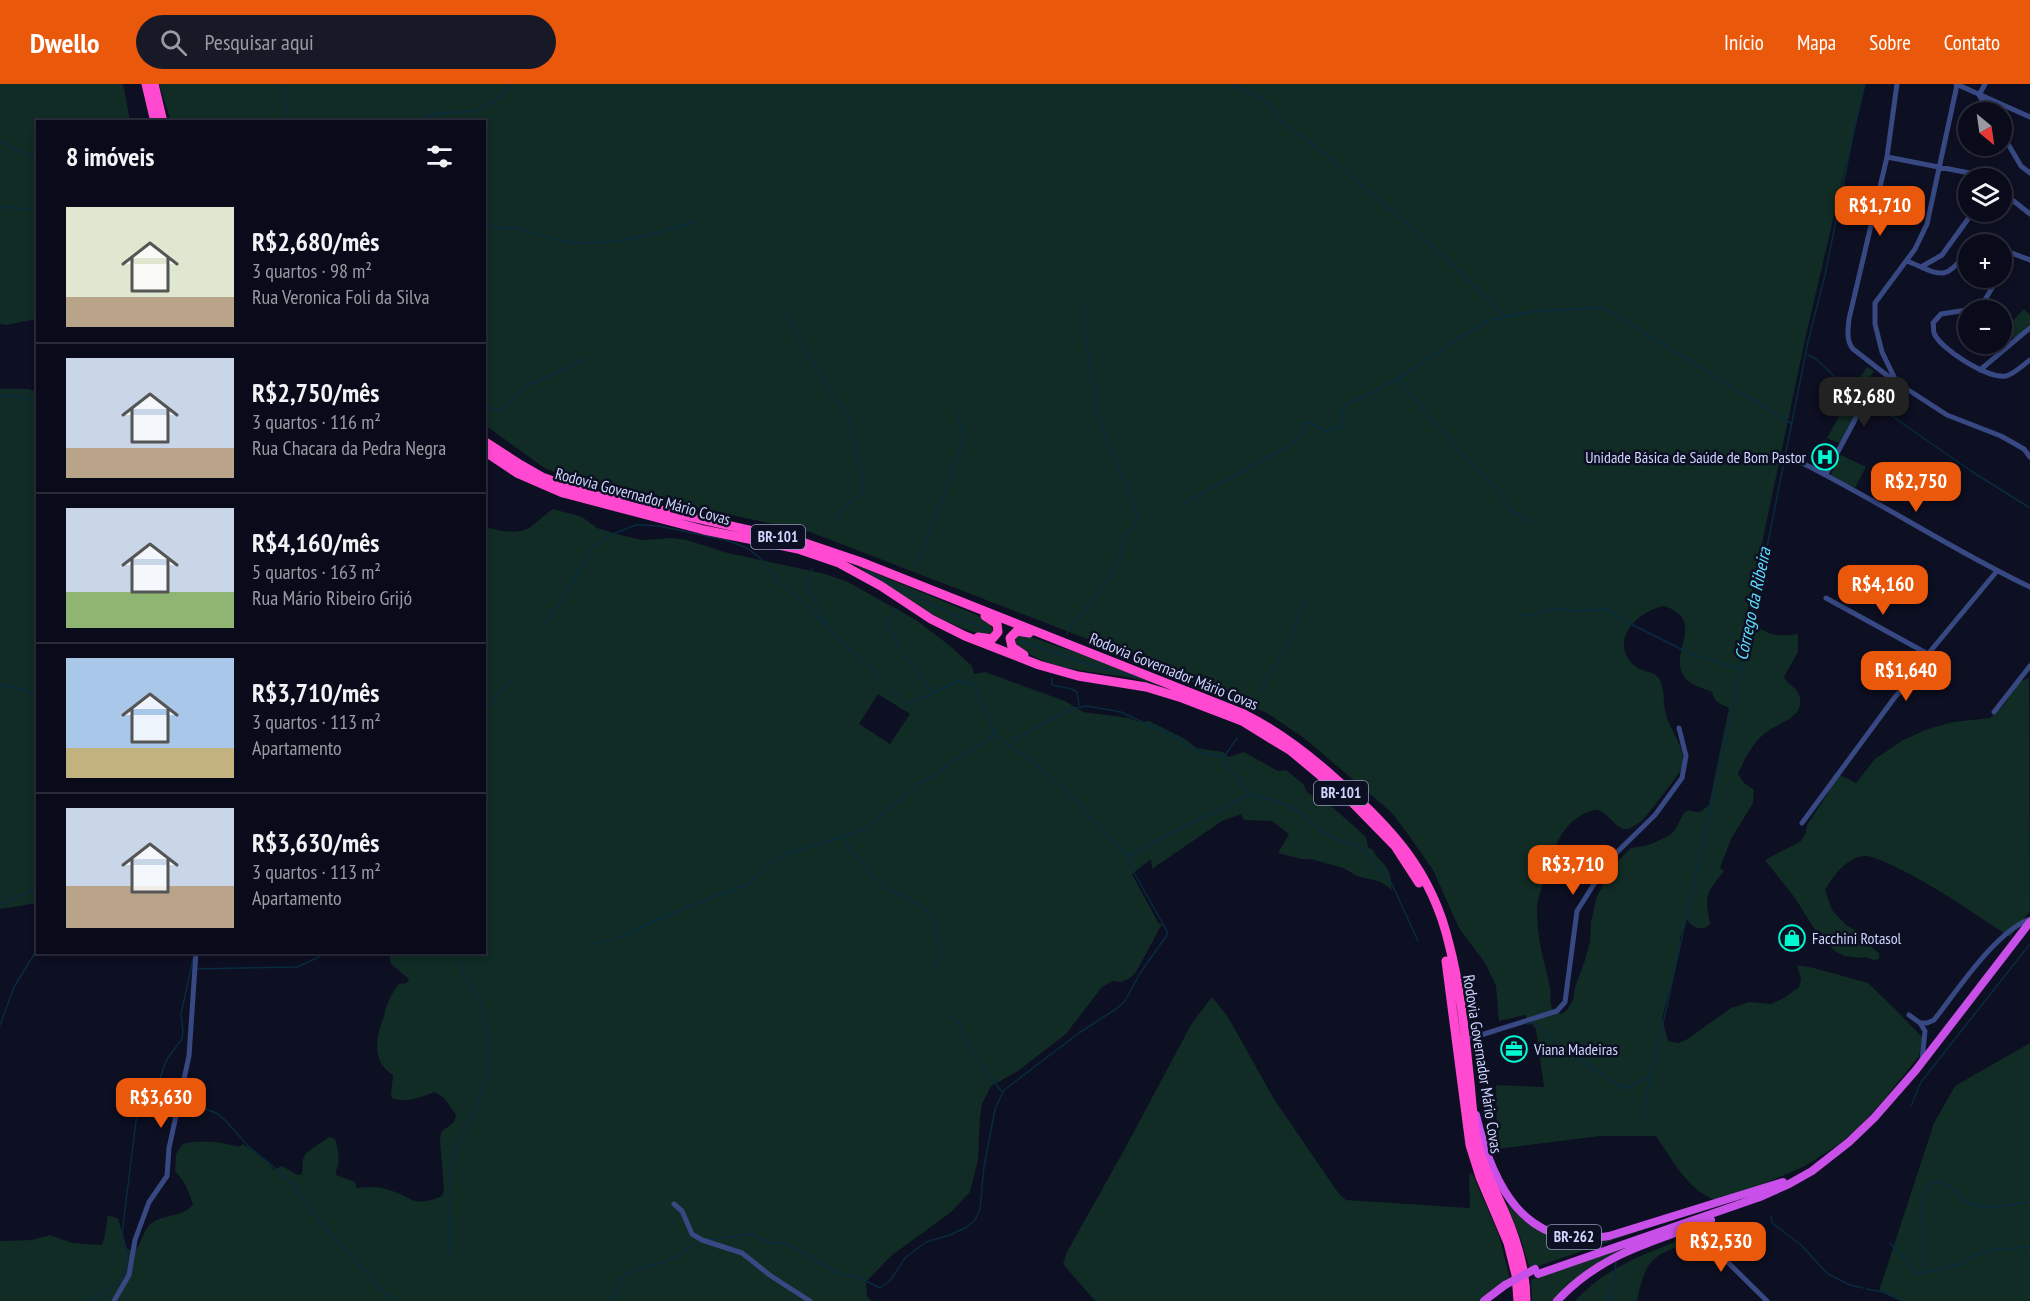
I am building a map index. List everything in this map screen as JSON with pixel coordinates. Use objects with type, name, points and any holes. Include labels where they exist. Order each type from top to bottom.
[{"type":"highway","points":[[146,84],[155,120]]},
{"type":"highway","points":[[154,84],[163,120]]},
{"type":"highway","name":"Rodovia Governador Mário Covas","points":[[486,442],[542,477],[589,494],[822,548],[1258,721],[1319,764],[1371,809],[1388,828],[1410,856],[1436,904],[1450,945],[1466,1040],[1477,1143],[1483,1164],[1519,1251],[1526,1301]]},
{"type":"highway","name":"Rodovia Governador Mário Covas","points":[[486,452],[518,472],[563,493],[704,530],[798,549],[839,563],[881,586],[931,619],[965,636],[1062,672],[1164,692],[1256,728],[1291,751],[1352,802],[1383,832],[1405,859],[1426,897],[1444,945],[1470,1145],[1476,1167],[1501,1224],[1511,1254],[1516,1275],[1518,1301]]},
{"type":"highway","points":[[931,619],[986,638],[992,639],[998,633],[995,622],[939,594]]},
{"type":"highway","points":[[1062,672],[1012,647],[1010,638],[1014,633],[1020,631],[1071,645]]},
{"type":"highway","name":"BR-262","points":[[1557,1301],[1580,1279],[1604,1262],[1768,1197],[1808,1174],[1850,1142],[1921,1065],[2030,921]]},
{"type":"highway","name":"BR-262","points":[[1468,1067],[1485,1150],[1502,1189],[1512,1204],[1529,1220],[1556,1233],[1584,1238],[1609,1236],[1784,1182]]},
{"type":"highway","name":"BR-262","points":[[1484,1301],[1537,1271],[1784,1182],[1829,1158]]},
{"type":"highway","name":"BR-262","points":[[1537,1271],[1760,1197],[1808,1174]]},
{"type":"highway","name":"BR-262","points":[[1492,1301],[1506,1287]]},
{"type":"street","points":[[1897,84],[1887,157],[1849,319],[1848,338],[1853,349],[1947,415],[2001,436],[2024,449],[2030,457]]},
{"type":"street","points":[[1895,380],[1882,352],[1875,324],[1875,303],[1915,249],[1927,224],[1957,84],[2030,117]]},
{"type":"street","points":[[1979,95],[1984,84]]},
{"type":"street","points":[[1979,95],[1983,102]]},
{"type":"street","points":[[2012,151],[2021,166],[2030,173]]},
{"type":"street","points":[[1887,157],[1958,171]]},
{"type":"street","points":[[2012,200],[2030,214]]},
{"type":"street","points":[[1921,267],[1942,255],[1966,222]]},
{"type":"street","points":[[2012,252],[2030,260]]},
{"type":"street","points":[[1906,261],[1936,274],[1948,273],[1958,265]]},
{"type":"street","points":[[1992,288],[1980,308],[1941,314],[1933,323],[1934,333],[1944,346],[1980,370],[1994,375],[2006,376],[2030,360]]},
{"type":"street","points":[[1980,370],[2030,328]]},
{"type":"street","points":[[1826,474],[1858,414],[1863,408],[1875,405],[1895,380]]},
{"type":"street","points":[[1792,459],[1826,474],[1997,571],[2030,587]]},
{"type":"street","points":[[1802,823],[1914,676],[1928,654],[1997,571]]},
{"type":"street","points":[[1826,598],[1928,654]]},
{"type":"street","points":[[1994,712],[2030,666]]},
{"type":"street","points":[[1466,1040],[1557,1011],[1564,1002],[1577,911],[1610,859],[1655,815],[1682,778],[1686,756],[1679,728]]},
{"type":"street","points":[[1920,1023],[1934,1020],[1991,948],[2013,928],[2030,921]]},
{"type":"street","points":[[114,1301],[129,1275],[135,1240],[149,1202],[167,1176],[169,1148],[189,1056],[196,954]]},
{"type":"street","points":[[1909,1015],[1920,1023],[1925,1031],[1921,1065]]},
{"type":"street","points":[[674,1204],[682,1211],[692,1234],[702,1240],[742,1253],[771,1276],[810,1301]]},
{"type":"street","points":[[1692,1227],[1767,1301]]},
{"type":"green space","points":[[0,84],[122,84],[130,120],[36,120],[36,319],[0,324]]},
{"type":"green space","points":[[159,84],[1865,84],[1806,335],[1746,619],[1759,628],[1776,635],[1798,634],[1798,652],[1784,677],[1798,692],[1799,709],[1795,715],[1769,730],[1756,742],[1738,774],[1744,783],[1754,790],[1753,803],[1731,839],[1720,868],[1724,871],[1708,896],[1710,924],[1701,929],[1687,920],[1680,938],[1680,949],[1662,1019],[1668,1041],[1678,1043],[1686,1040],[1731,1008],[1749,1002],[1771,1004],[1784,998],[1799,987],[1801,979],[1797,965],[1868,983],[1923,1038],[1919,1056],[1883,1101],[1856,1130],[1838,1145],[1805,1166],[1718,1201],[1690,1183],[1656,1136],[1600,1136],[1497,1149],[1496,1085],[1544,1087],[1536,1029],[1525,1015],[1499,1021],[1496,986],[1485,963],[1459,928],[1433,870],[1391,812],[1304,738],[1267,713],[1126,654],[810,532],[570,480],[543,467],[486,426],[486,120],[171,120]],"holes":[[[1664,606],[1677,612],[1683,619],[1685,628],[1680,656],[1683,675],[1692,684],[1712,692],[1720,704],[1729,708],[1709,805],[1700,812],[1689,810],[1684,813],[1670,835],[1649,845],[1631,848],[1614,865],[1597,896],[1591,922],[1590,942],[1573,1000],[1567,1010],[1561,1014],[1557,1013],[1551,1004],[1550,986],[1538,930],[1539,895],[1561,835],[1574,820],[1585,813],[1596,810],[1601,811],[1621,828],[1633,827],[1642,821],[1683,766],[1680,746],[1666,715],[1660,680],[1656,675],[1636,667],[1628,658],[1624,648],[1625,638],[1635,621],[1654,609]]]},
{"type":"green space","points":[[2024,309],[2030,315],[2030,324],[2014,339],[2012,322]]},
{"type":"green space","points":[[1867,367],[1874,371],[1860,392],[1853,387]]},
{"type":"green space","points":[[0,389],[29,389],[36,392],[36,903],[0,909]]},
{"type":"green space","points":[[1850,396],[1865,404],[1857,411],[1840,444],[1827,438]]},
{"type":"green space","points":[[1841,455],[1866,467],[1855,488],[1830,476]]},
{"type":"green space","points":[[553,509],[582,517],[597,528],[620,535],[643,540],[672,538],[687,540],[724,552],[825,574],[846,581],[916,620],[972,666],[974,674],[985,672],[1065,701],[1083,712],[1129,718],[1139,722],[1149,721],[1183,738],[1197,748],[1223,752],[1229,757],[1244,752],[1278,771],[1286,770],[1303,784],[1308,793],[1329,804],[1366,837],[1368,847],[1388,869],[1392,890],[1381,882],[1357,876],[1343,868],[1278,853],[1289,834],[1272,821],[1244,820],[1241,814],[1222,821],[1152,869],[1151,859],[1132,874],[1159,924],[1162,924],[1136,972],[1121,982],[1112,981],[1102,987],[1066,1034],[1018,1071],[991,1086],[982,1104],[978,1160],[970,1192],[951,1212],[891,1256],[866,1282],[867,1296],[871,1301],[0,1301],[0,1241],[32,1240],[50,1235],[72,1243],[102,1245],[108,1214],[118,1218],[127,1249],[130,1250],[138,1247],[150,1224],[189,1209],[193,1205],[190,1196],[175,1171],[176,1154],[183,1144],[217,1142],[241,1146],[243,1144],[269,1163],[274,1170],[282,1166],[298,1175],[302,1174],[303,1159],[306,1153],[329,1137],[335,1139],[338,1152],[339,1162],[336,1175],[355,1182],[357,1188],[382,1188],[418,1201],[432,1200],[442,1196],[444,1190],[441,1132],[454,1122],[456,1115],[444,1098],[435,1092],[409,1100],[392,1098],[393,1075],[386,1070],[378,1057],[377,1042],[386,1007],[392,994],[399,984],[407,983],[409,979],[391,964],[389,954],[486,954],[486,527],[516,532],[533,525]],"holes":[[[878,694],[910,714],[890,744],[859,724]]]},
{"type":"green space","points":[[853,564],[977,615],[990,624],[993,631],[988,635],[954,625],[919,606]]},
{"type":"green space","points":[[1019,635],[1102,661],[1173,689],[1127,677],[1053,664],[1027,653],[1016,644],[1016,638]]},
{"type":"green space","points":[[2029,678],[2030,911],[2010,937],[1919,879],[1874,857],[1859,857],[1847,863],[1825,890],[1832,910],[1846,925],[1860,933],[1879,953],[1879,959],[1844,956],[1835,951],[1821,932],[1815,930],[1795,898],[1765,860],[1801,841],[1807,825],[1828,793],[1832,777],[1836,773],[1856,783],[1875,759],[1903,740],[1928,729],[1953,722],[1990,718],[2003,706],[2019,682]]},
{"type":"green space","points":[[1212,997],[1228,1017],[1274,1099],[1339,1194],[1346,1200],[1470,1208],[1469,1174],[1472,1173],[1499,1235],[1510,1279],[1480,1301],[1095,1301],[1063,1264],[1067,1252],[1192,1023]]},
{"type":"green space","points":[[2030,1043],[2030,1301],[1901,1301],[1879,1291],[1934,1123],[1955,1086]]},
{"type":"green space","points":[[1509,1204],[1521,1216],[1585,1242],[1612,1238],[1671,1220],[1530,1269],[1507,1206]]},
{"type":"green space","points":[[1676,1229],[1625,1249],[1555,1301],[1532,1301],[1531,1280]]},
{"type":"green space","points":[[1700,1233],[1705,1241],[1698,1239],[1655,1258],[1644,1274],[1637,1301],[1575,1301],[1602,1277],[1617,1268],[1649,1252]]},
{"type":"waterway","points":[[283,84],[289,120]]},
{"type":"waterway","points":[[420,120],[430,115],[479,109],[499,97],[510,84]]},
{"type":"waterway","points":[[1231,84],[1263,99],[1287,126],[1322,151],[1425,239],[1506,316]]},
{"type":"waterway","name":"Córrego da Ribeira","points":[[1641,1123],[1757,597],[1808,342],[1825,275],[1865,84]]},
{"type":"waterway","points":[[0,140],[11,148],[36,157]]},
{"type":"waterway","points":[[0,207],[28,209]]},
{"type":"waterway","points":[[486,224],[496,228],[514,228],[557,240],[597,243],[632,239],[698,221]]},
{"type":"waterway","points":[[1067,634],[1070,627],[1110,579],[1120,557],[1126,534],[1133,528],[1138,518],[1098,414],[1085,331],[1085,303]]},
{"type":"waterway","points":[[1183,504],[1288,446],[1303,435],[1303,423],[1310,423],[1326,431],[1340,428],[1344,422],[1341,412],[1344,406],[1403,375],[1486,321],[1529,312],[1603,307],[1792,424]]},
{"type":"waterway","points":[[785,313],[832,395],[849,415],[864,488],[863,492],[847,505],[833,522]]},
{"type":"waterway","points":[[1808,355],[1816,359],[1851,392]]},
{"type":"waterway","points":[[486,406],[501,410],[524,387],[589,358]]},
{"type":"waterway","points":[[1399,378],[1424,411],[1485,478],[1498,489],[1510,510],[1533,523]]},
{"type":"waterway","points":[[0,396],[23,397],[36,401]]},
{"type":"waterway","points":[[916,567],[962,446],[964,436],[957,410]]},
{"type":"waterway","points":[[1889,414],[1971,471],[2030,508]]},
{"type":"waterway","points":[[544,624],[559,605],[592,548],[604,538],[636,525],[659,526],[726,540],[747,548],[759,557],[780,583],[805,603],[881,678]]},
{"type":"waterway","points":[[812,569],[808,586],[825,624]]},
{"type":"waterway","points":[[868,572],[988,630]]},
{"type":"waterway","points":[[1260,692],[1289,643],[1306,596]]},
{"type":"waterway","points":[[898,609],[887,623],[902,652]]},
{"type":"waterway","points":[[1518,617],[1550,610],[1606,609],[1691,654],[1741,669]]},
{"type":"waterway","points":[[1019,640],[1084,663],[1136,677]]},
{"type":"waterway","points":[[905,655],[933,692]]},
{"type":"waterway","points":[[1052,678],[1052,685],[1077,692],[1079,705]]},
{"type":"waterway","points":[[486,710],[512,680]]},
{"type":"waterway","points":[[709,1240],[752,1234],[770,1243],[788,1244],[839,1274],[855,1276],[880,1288],[890,1281],[905,1258],[926,1242],[950,1235],[967,1227],[975,1220],[980,1209],[984,1167],[995,1109],[1004,1090],[1125,1001],[1140,973],[1167,935],[1167,931],[1132,869],[1129,857],[1067,792],[1032,761],[996,736],[974,684],[958,681],[907,705],[891,688]]},
{"type":"waterway","points":[[0,685],[23,689],[36,695]]},
{"type":"waterway","points":[[1014,740],[1070,709],[1087,706],[1121,712],[1176,738],[1195,751],[1221,757],[1249,794],[1286,804],[1301,813],[1323,832],[1339,840],[1355,844],[1369,854],[1392,884],[1418,941]]},
{"type":"waterway","points":[[595,943],[615,939],[684,908],[749,884],[772,862],[784,855],[865,829],[918,785],[994,735]]},
{"type":"waterway","points":[[1224,757],[1237,738]]},
{"type":"waterway","points":[[1129,857],[1163,837],[1249,794]]},
{"type":"waterway","points":[[843,837],[875,878],[889,889],[918,904],[931,916],[937,932],[938,967]]},
{"type":"waterway","points":[[0,904],[36,889]]},
{"type":"waterway","points":[[1911,1106],[1921,1082],[2030,944]]},
{"type":"waterway","points":[[0,1025],[14,987],[36,951]]},
{"type":"waterway","points":[[195,969],[297,967],[319,957],[320,954]]},
{"type":"waterway","points":[[450,1258],[448,1194],[450,1166],[476,1109],[489,1066],[484,1009],[453,954]]},
{"type":"waterway","points":[[90,1301],[117,1284],[126,1269],[128,1255],[122,1234],[137,1113],[160,1078],[167,1059],[182,1039],[181,1014],[193,959]]},
{"type":"waterway","points":[[946,1015],[958,1022],[976,1059],[1002,1092]]},
{"type":"waterway","points":[[1527,1024],[1535,1023],[1567,1051],[1625,1089],[1652,1076]]},
{"type":"waterway","points":[[151,1094],[196,1105],[218,1114],[225,1120],[249,1147],[285,1176],[324,1226],[392,1301]]},
{"type":"waterway","points":[[1923,1273],[1922,1201],[1928,1187],[1933,1182],[1949,1185],[1964,1200],[1975,1205],[1999,1206],[2030,1202]]},
{"type":"waterway","points":[[1771,1216],[1772,1223],[1800,1244],[1828,1274],[1850,1285],[1863,1288]]},
{"type":"waterway","points":[[610,1301],[625,1275],[665,1262],[698,1243]]},
{"type":"waterway","points":[[1890,1243],[1918,1274],[1962,1264],[1973,1256],[1991,1250],[2030,1247]]},
{"type":"waterway","name":"Córrego da Ribeira","points":[[1608,1301],[1616,1261]]},
{"type":"waterway","points":[[1867,1289],[1883,1292],[1902,1301]]},
{"type":"waterway","name":"Córrego da Ribeira","points":[[1610,1295],[1613,1301]]},
{"type":"place","name":"Unidade Básica de Saúde de Bom Pastor","points":[[1825,457]]},
{"type":"place","name":"Facchini Rotasol","points":[[1792,938]]},
{"type":"place","name":"Viana Madeiras","points":[[1514,1049]]}]
